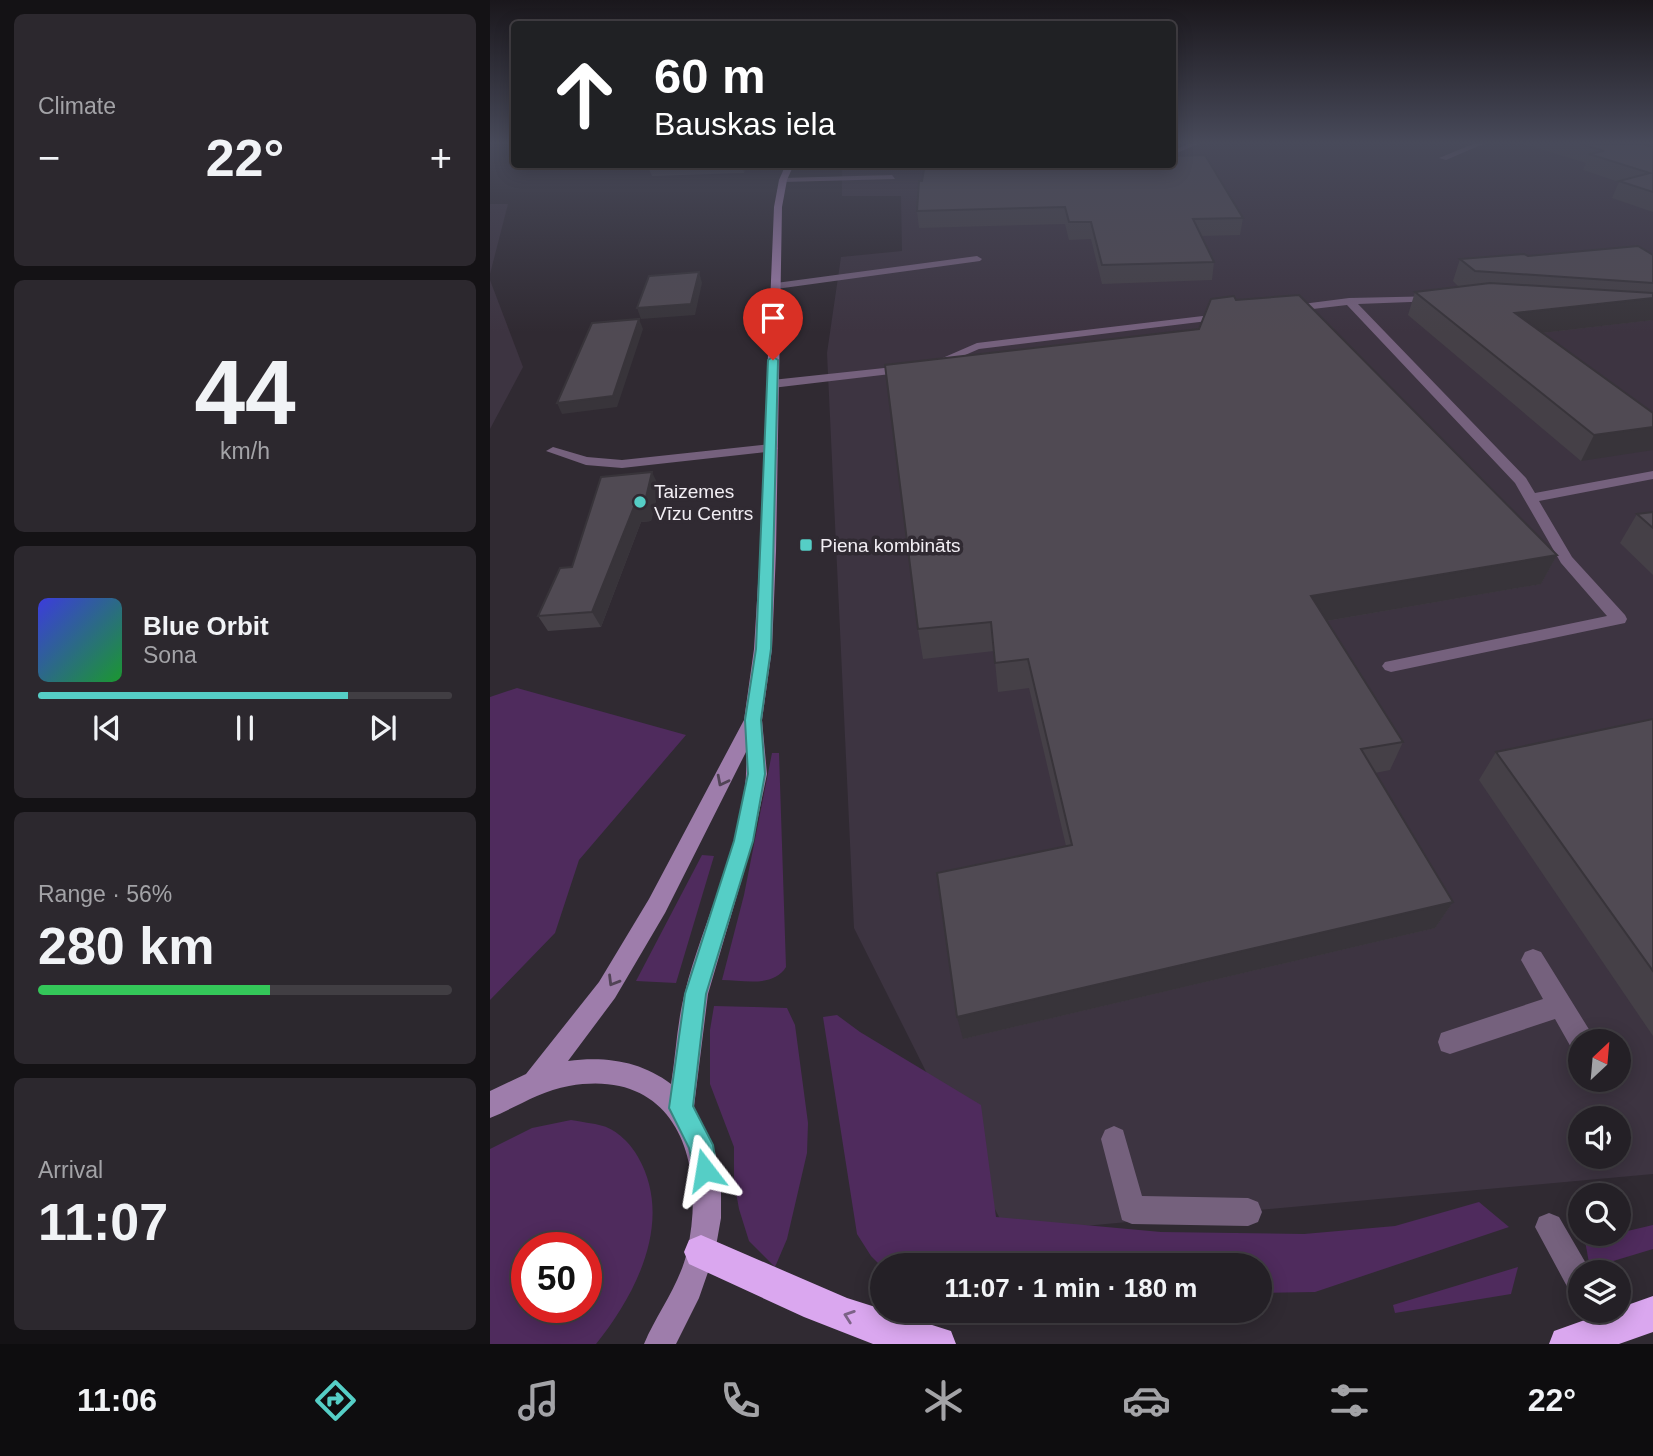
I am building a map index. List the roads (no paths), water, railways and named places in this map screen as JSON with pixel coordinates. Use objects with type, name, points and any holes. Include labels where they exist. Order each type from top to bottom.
[{"type":"highway","points":[[701,1252],[794,1297],[915,1339],[938,1344]]},
{"type":"highway","points":[[1631,1317],[1653,1314]]},
{"type":"highway","points":[[1567,1344],[1598,1323]]},
{"type":"street","points":[[681,1108],[696,994],[743,841],[757,774],[753,720],[763,649],[778,207]]},
{"type":"street","points":[[536,1082],[607,990],[657,906],[753,720]]},
{"type":"street","points":[[490,1105],[536,1082],[579,1072],[618,1073],[653,1085],[681,1108],[701,1145],[708,1194],[701,1252],[682,1302],[659,1344]]},
{"type":"lane","points":[[776,286],[977,259]]},
{"type":"lane","points":[[1272,310],[1349,302],[1448,298]]},
{"type":"lane","points":[[1349,302],[1521,481],[1566,560],[1619,619],[1391,666]]},
{"type":"lane","points":[[772,384],[933,366],[977,346],[1245,314]]},
{"type":"lane","points":[[553,451],[586,461],[622,464],[771,448]]},
{"type":"lane","points":[[1531,498],[1653,475]]},
{"type":"lane","points":[[1533,960],[1574,1029]]},
{"type":"lane","points":[[1450,1042],[1560,1005]]},
{"type":"lane","points":[[1114,1139],[1132,1210],[1248,1212]]},
{"type":"lane","points":[[1549,1227],[1568,1261]]},
{"type":"place","name":"Taizemes Vīzu Centrs","points":[[640,502]]},
{"type":"place","name":"Piena kombināts","points":[[806,545]]}]
